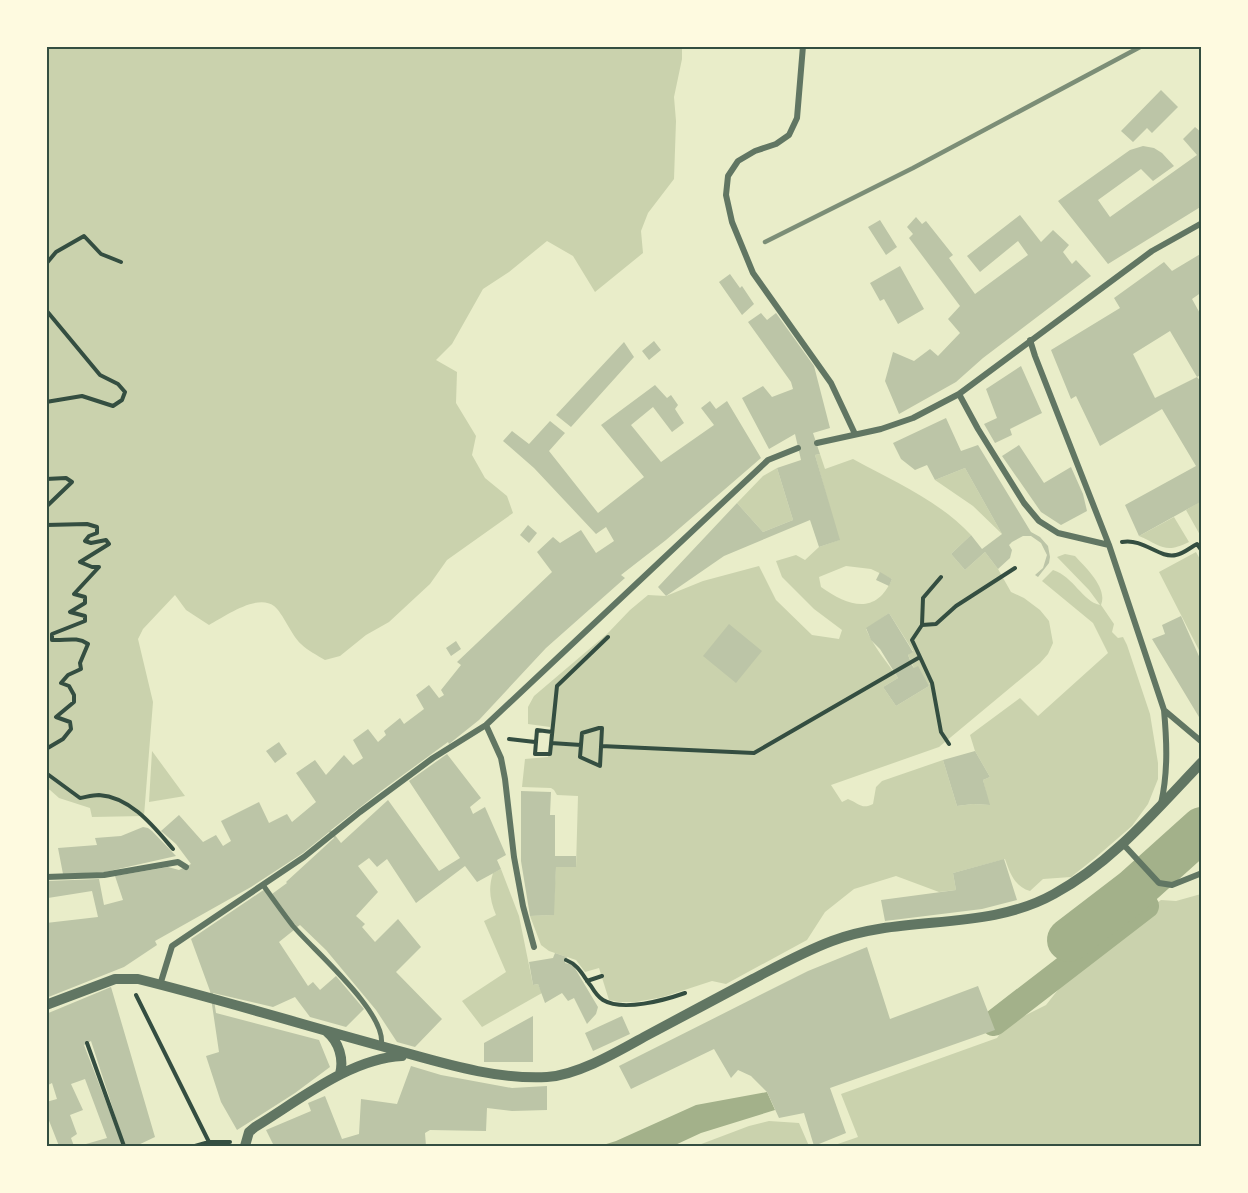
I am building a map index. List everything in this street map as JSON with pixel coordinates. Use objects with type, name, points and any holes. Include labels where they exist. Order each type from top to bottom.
[{"type":"street","points":[[803,46],[797,118],[789,135],[776,144],[738,160],[728,176],[726,195],[732,222],[747,262],[831,383],[855,435]]},
{"type":"street","points":[[817,443],[881,429],[913,418],[959,394],[1152,251],[1202,223]]},
{"type":"street","points":[[1030,340],[1109,545],[1164,710],[1168,755],[1166,780],[1160,806]]},
{"type":"street","points":[[959,394],[1023,503],[1039,521],[1058,533],[1109,545]]},
{"type":"street","points":[[160,985],[172,946],[214,912],[263,885],[304,857],[433,758],[486,725],[768,459],[798,448]]},
{"type":"street","points":[[1164,710],[1202,742]]},
{"type":"street","points":[[486,725],[501,758],[514,857],[523,906],[534,947]]},
{"type":"street","points":[[46,1005],[115,979],[127,978],[483,1072],[551,1077],[568,1073],[627,1047],[830,941],[871,931],[1003,914],[1038,902],[1073,883],[1123,844],[1202,762]]},
{"type":"street","points":[[1123,844],[1159,884],[1172,885],[1202,873]]},
{"type":"street","points":[[46,877],[104,875],[178,862],[186,867]]},
{"type":"street","points":[[263,885],[294,927],[338,972],[366,1006],[383,1038],[381,1046]]},
{"type":"street","points":[[327,1032],[335,1041],[341,1058],[340,1074]]},
{"type":"street","points":[[245,1146],[249,1132],[255,1127],[340,1074],[365,1062],[390,1056],[414,1055]]},
{"type":"path","points":[[46,264],[56,252],[84,236],[101,254],[121,262]]},
{"type":"path","points":[[46,310],[100,375],[118,384],[125,392],[122,400],[113,406],[82,396],[46,402]]},
{"type":"path","points":[[46,479],[66,478],[72,482],[46,507]]},
{"type":"path","points":[[46,525],[87,524],[97,527],[97,533],[89,536],[85,541],[91,543],[106,540],[109,544],[80,562],[99,567],[74,594],[85,597],[85,603],[70,612],[85,616],[85,621],[52,634],[51,640],[63,641],[80,638],[88,644],[80,663],[81,669],[68,675],[61,683],[69,686],[74,695],[74,702],[56,717],[70,722],[71,729],[63,739],[46,749]]},
{"type":"path","points":[[1109,545],[1133,540],[1165,554],[1176,555],[1199,543],[1202,551]]},
{"type":"path","points":[[922,625],[936,624],[956,606],[1015,568]]},
{"type":"path","points":[[941,577],[923,598],[922,625],[912,640],[932,683],[940,732],[949,744]]},
{"type":"path","points":[[552,732],[537,730],[535,754],[550,754],[557,686],[608,637]]},
{"type":"path","points":[[601,746],[754,753],[920,657]]},
{"type":"path","points":[[602,728],[601,746],[600,766],[580,757],[582,733],[602,728]]},
{"type":"path","points":[[518,741],[535,742]]},
{"type":"path","points":[[551,743],[581,745]]},
{"type":"path","points":[[46,773],[80,798],[99,795],[110,798],[145,817],[178,856],[178,862]]},
{"type":"path","points":[[566,960],[575,964],[602,999],[617,1004],[657,1002],[690,992]]},
{"type":"path","points":[[587,981],[602,976]]},
{"type":"path","points":[[134,992],[209,1142]]},
{"type":"path","points":[[87,1043],[124,1146]]},
{"type":"path","points":[[195,1146],[209,1142],[230,1142]]},
{"type":"shaded area","points":[[47,47],[682,47],[682,59],[674,97],[676,121],[674,179],[648,213],[641,231],[643,253],[595,292],[573,256],[547,241],[509,272],[483,289],[452,344],[436,360],[457,372],[456,403],[476,436],[472,455],[485,478],[507,496],[513,513],[447,560],[430,584],[389,622],[366,635],[340,656],[325,660],[301,644],[274,606],[259,602],[250,604],[209,625],[186,610],[175,595],[143,629],[138,639],[153,702],[144,816],[92,817],[90,808],[59,798],[47,789]]},
{"type":"shaded area","points":[[820,454],[825,469],[853,459],[915,492],[945,512],[971,535],[951,554],[965,570],[985,552],[1011,592],[1040,610],[1049,621],[1053,643],[1048,654],[1040,663],[939,747],[831,785],[842,802],[848,799],[860,805],[869,806],[873,804],[876,787],[882,781],[943,760],[957,806],[989,805],[983,780],[990,777],[975,751],[970,735],[1020,698],[1038,716],[1108,653],[1093,623],[1042,581],[1053,570],[1067,578],[1088,599],[1100,605],[1089,590],[1057,557],[1065,554],[1075,556],[1095,579],[1101,592],[1101,605],[1114,624],[1112,632],[1118,638],[1123,637],[1127,645],[1150,714],[1158,763],[1158,779],[1148,804],[1132,826],[1071,877],[1043,879],[1030,891],[1016,882],[1005,859],[953,873],[956,890],[939,892],[896,876],[854,889],[825,912],[807,940],[726,984],[712,981],[663,997],[636,1002],[609,1000],[599,968],[585,972],[576,960],[549,951],[541,945],[530,916],[553,915],[556,867],[576,867],[578,796],[557,795],[551,788],[522,787],[525,759],[548,757],[550,727],[528,724],[528,707],[534,696],[607,634],[648,595],[666,596],[703,581],[759,566],[776,600],[812,635],[839,639],[842,630],[814,609],[782,577],[776,561],[796,555],[805,560],[819,547],[839,540],[815,455]],"holes":[[[846,566],[871,569],[892,579],[878,599],[870,603],[851,603],[821,587],[819,577]],[[889,613],[913,651],[908,655],[914,668],[929,686],[896,706],[883,687],[898,678],[876,648],[866,629]]]},
{"type":"shaded area","points":[[777,468],[793,520],[763,532],[737,503],[763,476]]},
{"type":"shaded area","points":[[965,468],[1002,534],[973,506],[935,480]]},
{"type":"shaded area","points":[[1201,501],[1201,535],[1200,535],[1186,510]]},
{"type":"shaded area","points":[[1174,517],[1189,542],[1169,548],[1139,536]]},
{"type":"shaded area","points":[[1196,552],[1201,561],[1201,654],[1159,572]]},
{"type":"shaded area","points":[[152,751],[185,796],[149,802]]},
{"type":"shaded area","points":[[501,869],[519,916],[533,985],[538,984],[542,993],[482,1027],[462,1001],[506,972],[484,921],[496,915],[490,889],[493,873]]},
{"type":"shaded area","points":[[1201,894],[1201,1146],[832,1146],[858,1137],[841,1094],[997,1038],[1006,1025],[1046,1005],[1069,976],[1064,969],[1161,900],[1176,901]]},
{"type":"shaded area","points":[[767,1092],[775,1110],[701,1133],[673,1146],[600,1146],[696,1105]]},
{"type":"shaded area","points":[[769,1121],[799,1123],[809,1146],[696,1146],[749,1126]]},
{"type":"building","points":[[1161,90],[1178,107],[1152,133],[1147,128],[1133,142],[1121,131]]},
{"type":"building","points":[[1195,127],[1202,133],[1202,206],[1108,264],[1058,201],[1130,150],[1143,146],[1154,148],[1162,153],[1174,166],[1153,181],[1141,169],[1098,200],[1110,217],[1197,155],[1183,139]]},
{"type":"building","points":[[1020,215],[1041,242],[1053,230],[1069,245],[1063,252],[1072,264],[1076,260],[1091,276],[983,358],[956,382],[899,414],[885,381],[893,352],[914,361],[930,349],[938,356],[960,333],[948,319],[960,306],[909,238],[913,234],[907,227],[916,217],[922,224],[926,221],[953,255],[949,258],[975,294],[1028,255],[1018,241],[980,272],[967,256]]},
{"type":"building","points":[[880,220],[897,247],[886,255],[868,227]]},
{"type":"building","points":[[1202,253],[1202,292],[1192,299],[1202,317],[1202,374],[1197,377],[1202,383],[1202,501],[1139,536],[1125,505],[1196,466],[1162,409],[1100,446],[1076,396],[1071,399],[1051,350],[1120,308],[1114,298],[1164,262],[1172,271]],"holes":[[[1170,331],[1197,377],[1155,398],[1133,354]]]},
{"type":"building","points":[[900,266],[924,309],[898,324],[884,299],[880,301],[870,283]]},
{"type":"building","points":[[730,274],[740,288],[742,286],[754,304],[742,315],[719,282]]},
{"type":"building","points":[[761,313],[767,320],[776,313],[814,366],[830,428],[813,433],[820,454],[815,455],[840,540],[819,547],[810,520],[724,556],[666,596],[658,587],[737,503],[763,532],[793,520],[777,468],[801,460],[795,434],[769,449],[742,398],[763,386],[772,397],[793,389],[791,382],[748,322]]},
{"type":"building","points":[[654,341],[661,350],[649,360],[642,351]]},
{"type":"building","points":[[624,342],[634,357],[571,427],[556,415]]},
{"type":"building","points":[[1021,366],[1042,413],[1010,429],[1012,435],[995,443],[984,424],[997,418],[986,389]]},
{"type":"building","points":[[655,385],[667,398],[671,395],[678,405],[675,409],[684,423],[672,432],[653,407],[631,425],[661,462],[714,425],[701,408],[710,401],[716,409],[727,401],[761,458],[666,540],[621,575],[625,578],[546,648],[479,720],[331,830],[341,843],[388,800],[439,871],[460,858],[409,781],[447,754],[481,798],[470,807],[473,814],[485,807],[506,855],[497,860],[501,869],[477,882],[465,866],[416,903],[387,859],[377,867],[369,858],[358,866],[378,892],[356,916],[365,924],[362,927],[375,942],[398,919],[421,947],[396,972],[442,1019],[415,1047],[397,1042],[376,1010],[326,950],[300,925],[297,927],[272,894],[287,883],[334,838],[329,832],[303,853],[251,887],[155,941],[157,945],[124,967],[46,998],[46,923],[98,917],[92,891],[48,898],[46,881],[99,879],[104,905],[123,900],[115,876],[168,867],[179,870],[191,864],[176,844],[161,831],[179,815],[203,842],[216,835],[223,846],[231,841],[221,821],[259,802],[269,823],[287,814],[292,822],[316,802],[296,773],[315,760],[326,775],[344,755],[353,765],[363,758],[353,740],[368,729],[378,742],[386,735],[384,731],[400,718],[404,724],[424,709],[416,695],[429,685],[439,698],[444,695],[441,690],[461,665],[457,662],[552,572],[537,552],[553,537],[560,543],[581,530],[596,553],[614,541],[606,527],[596,534],[534,468],[503,441],[512,431],[529,444],[550,421],[565,433],[549,451],[598,513],[644,477],[601,425]]},
{"type":"building","points":[[946,418],[961,451],[978,445],[1031,532],[1040,537],[1048,546],[1049,563],[1038,577],[1035,575],[1043,568],[1047,555],[1041,543],[1031,536],[1023,536],[1009,545],[1012,550],[1010,558],[998,569],[985,552],[965,570],[951,554],[971,535],[982,549],[1002,534],[965,468],[935,480],[927,465],[915,470],[901,459],[893,443]]},
{"type":"building","points":[[1019,445],[1044,483],[1071,467],[1083,494],[1087,511],[1061,525],[1041,512],[1002,456]]},
{"type":"building","points":[[528,525],[537,533],[529,543],[520,535]]},
{"type":"building","points":[[880,572],[892,579],[889,586],[876,580]]},
{"type":"building","points":[[889,613],[913,652],[908,655],[912,665],[914,668],[918,666],[929,686],[896,706],[883,687],[898,678],[880,649],[871,640],[866,628]]},
{"type":"building","points":[[1181,616],[1202,663],[1202,722],[1152,639],[1165,634],[1162,625]]},
{"type":"building","points":[[729,624],[762,651],[736,683],[703,656]]},
{"type":"building","points":[[456,641],[461,649],[451,656],[446,648]]},
{"type":"building","points":[[279,742],[287,754],[275,763],[266,751]]},
{"type":"building","points":[[975,751],[990,777],[983,780],[990,805],[957,806],[943,760]]},
{"type":"building","points":[[521,791],[551,792],[550,815],[555,815],[555,856],[576,856],[576,867],[556,867],[554,915],[530,916],[521,861]]},
{"type":"building","points":[[143,827],[152,831],[176,856],[105,872],[63,874],[58,848],[97,845],[95,838],[121,836]]},
{"type":"building","points":[[1004,859],[1017,900],[982,909],[885,921],[881,900],[956,890],[953,873]]},
{"type":"building","points":[[265,889],[294,930],[279,942],[308,986],[313,982],[320,990],[336,976],[364,1009],[346,1027],[310,1017],[295,997],[273,1007],[213,993],[216,1013],[319,1040],[330,1067],[295,1093],[237,1130],[221,1102],[206,1056],[219,1052],[210,991],[191,939]]},
{"type":"building","points":[[867,947],[890,1019],[978,986],[995,1030],[830,1088],[846,1133],[814,1146],[804,1113],[779,1118],[767,1092],[751,1076],[738,1070],[731,1078],[714,1049],[631,1089],[619,1066],[808,971]]},
{"type":"building","points":[[555,953],[567,957],[565,963],[573,965],[598,1007],[596,1014],[587,1024],[574,998],[568,1001],[562,993],[545,1003],[538,984],[533,985],[529,962],[553,958]]},
{"type":"building","points":[[111,987],[155,1137],[136,1146],[125,1146],[91,1041],[84,1045],[123,1146],[79,1146],[107,1138],[85,1079],[71,1084],[83,1110],[70,1115],[77,1134],[71,1138],[74,1146],[59,1146],[46,1113],[46,1102],[57,1099],[52,1083],[46,1086],[46,1014]]},
{"type":"building","points":[[533,1016],[533,1062],[484,1062],[484,1043]]},
{"type":"building","points":[[622,1016],[630,1034],[593,1051],[585,1033]]},
{"type":"building","points":[[411,1066],[441,1075],[512,1088],[547,1086],[547,1110],[512,1111],[487,1108],[486,1131],[430,1130],[425,1133],[426,1146],[274,1146],[266,1130],[311,1111],[308,1103],[325,1096],[342,1139],[359,1134],[361,1099],[397,1104]]},
{"type":"waterway","points":[[1069,940],[1133,891],[1202,829]]},
{"type":"waterway","points":[[994,1023],[1146,906]]},
{"type":"railway","points":[[765,242],[913,168],[1142,46]]}]
